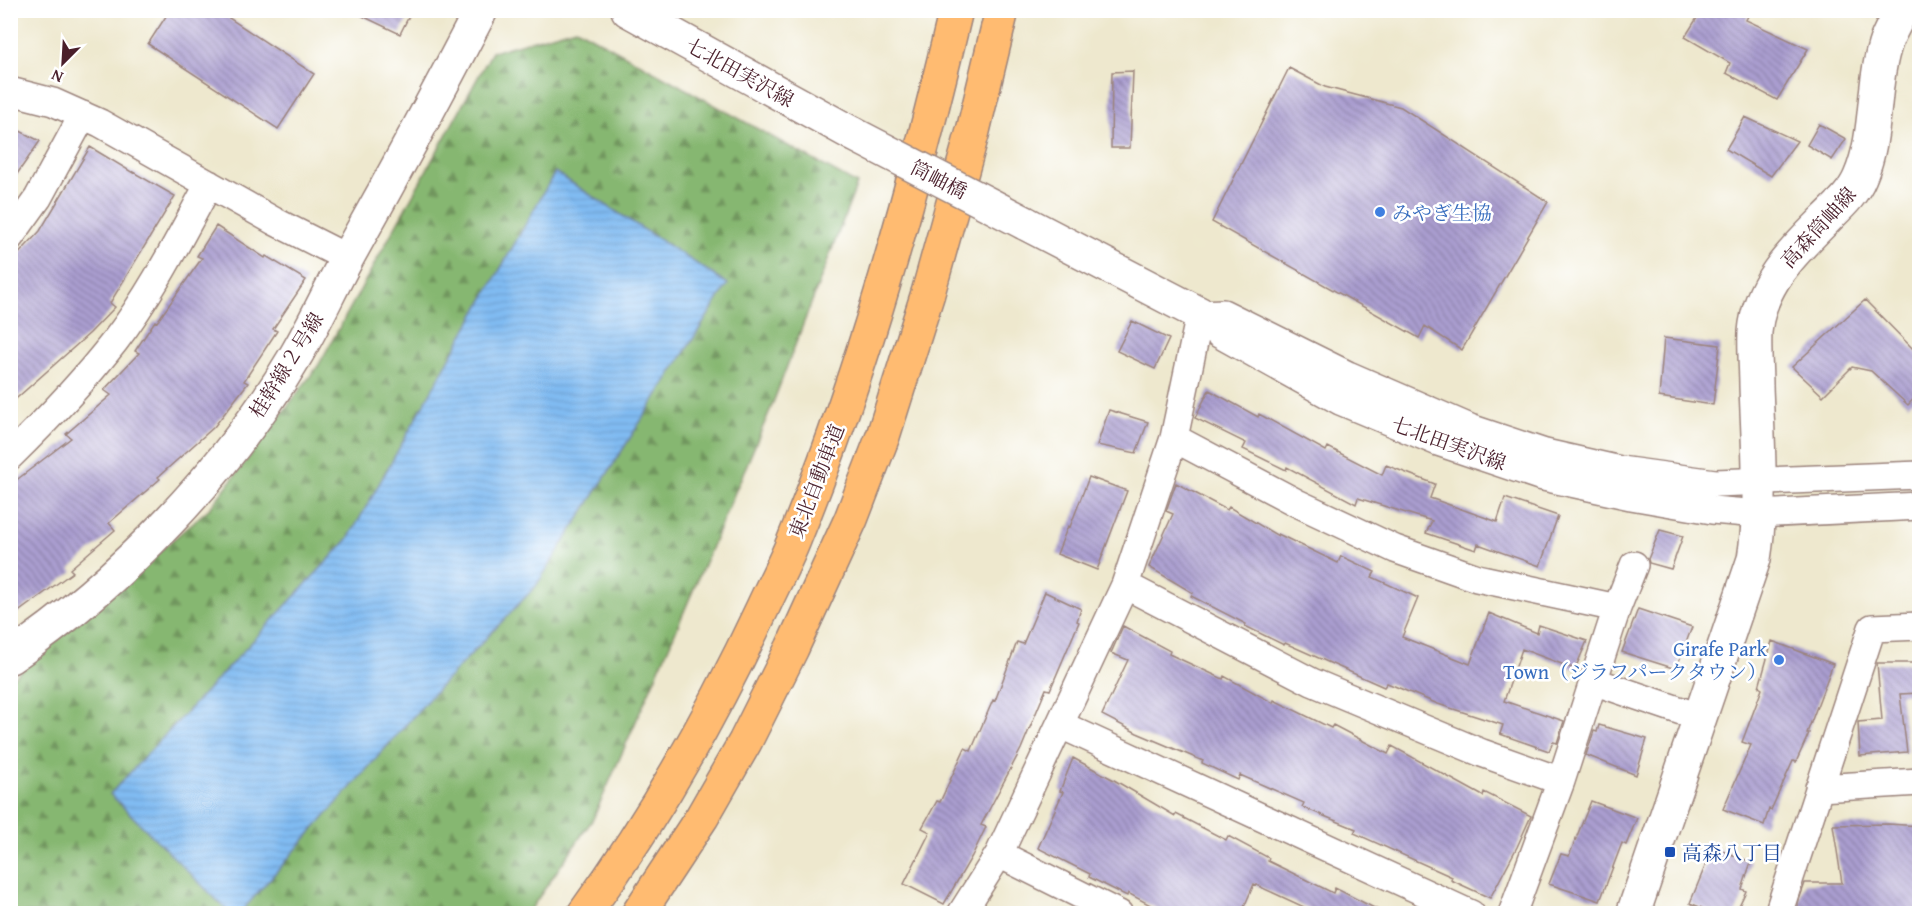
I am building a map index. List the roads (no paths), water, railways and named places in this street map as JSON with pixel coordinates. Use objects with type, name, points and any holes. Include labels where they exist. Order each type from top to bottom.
[{"type":"highway","name":"東北自動車道","points":[[584,914],[608,881],[689,753],[741,656],[796,536],[850,388],[897,242],[956,10]]},
{"type":"highway","points":[[638,914],[702,817],[746,742],[851,519],[883,436],[928,293],[973,131],[1002,10]]},
{"type":"street","name":"桂幹線２号線","points":[[10,657],[60,620],[133,558],[193,495],[244,432],[296,356],[481,10]]},
{"type":"street","name":"七北田実沢線","points":[[628,10],[853,134]]},
{"type":"street","name":"高森筒岫線","points":[[1633,914],[1754,559],[1758,514],[1755,331],[1763,297],[1779,269],[1801,243],[1845,200],[1860,178],[1870,149],[1880,69],[1887,39],[1901,10]]},
{"type":"street","points":[[10,91],[53,102],[83,115],[158,154],[274,221],[347,258]]},
{"type":"street","points":[[10,237],[48,181],[83,115]]},
{"type":"street","name":"筒岫橋","points":[[853,134],[1025,223]]},
{"type":"street","points":[[10,456],[79,384],[116,340],[150,288],[209,184]]},
{"type":"street","name":"七北田実沢線","points":[[1025,223],[1200,314],[1219,334],[1340,401],[1438,442],[1539,476],[1631,496],[1701,508],[1758,514],[1920,506]]},
{"type":"street","points":[[961,914],[999,854],[1125,585],[1174,438],[1200,314],[1222,313],[1358,380],[1470,428],[1545,453],[1620,470],[1715,483],[1920,475]]},
{"type":"street","points":[[1174,438],[1297,503],[1395,549],[1477,578],[1617,608]]},
{"type":"street","points":[[1512,914],[1561,781],[1617,608],[1634,565]]},
{"type":"street","points":[[1125,585],[1312,682],[1472,749],[1561,781]]},
{"type":"street","points":[[1778,914],[1872,628],[1920,626]]},
{"type":"street","points":[[1593,681],[1699,717]]},
{"type":"street","points":[[1060,726],[1471,914]]},
{"type":"street","points":[[1819,788],[1920,782]]},
{"type":"street","points":[[999,854],[1119,914]]},
{"type":"water","points":[[555,172],[728,284],[536,586],[433,694],[240,913],[230,913],[110,794],[348,539]]},
{"type":"place","name":"みやぎ生協","points":[[1380,212]]},
{"type":"place","name":"Girafe Park Town（ジラフパークタウン）","points":[[1779,660]]},
{"type":"place","name":"高森八丁目","points":[[1670,852]]}]
